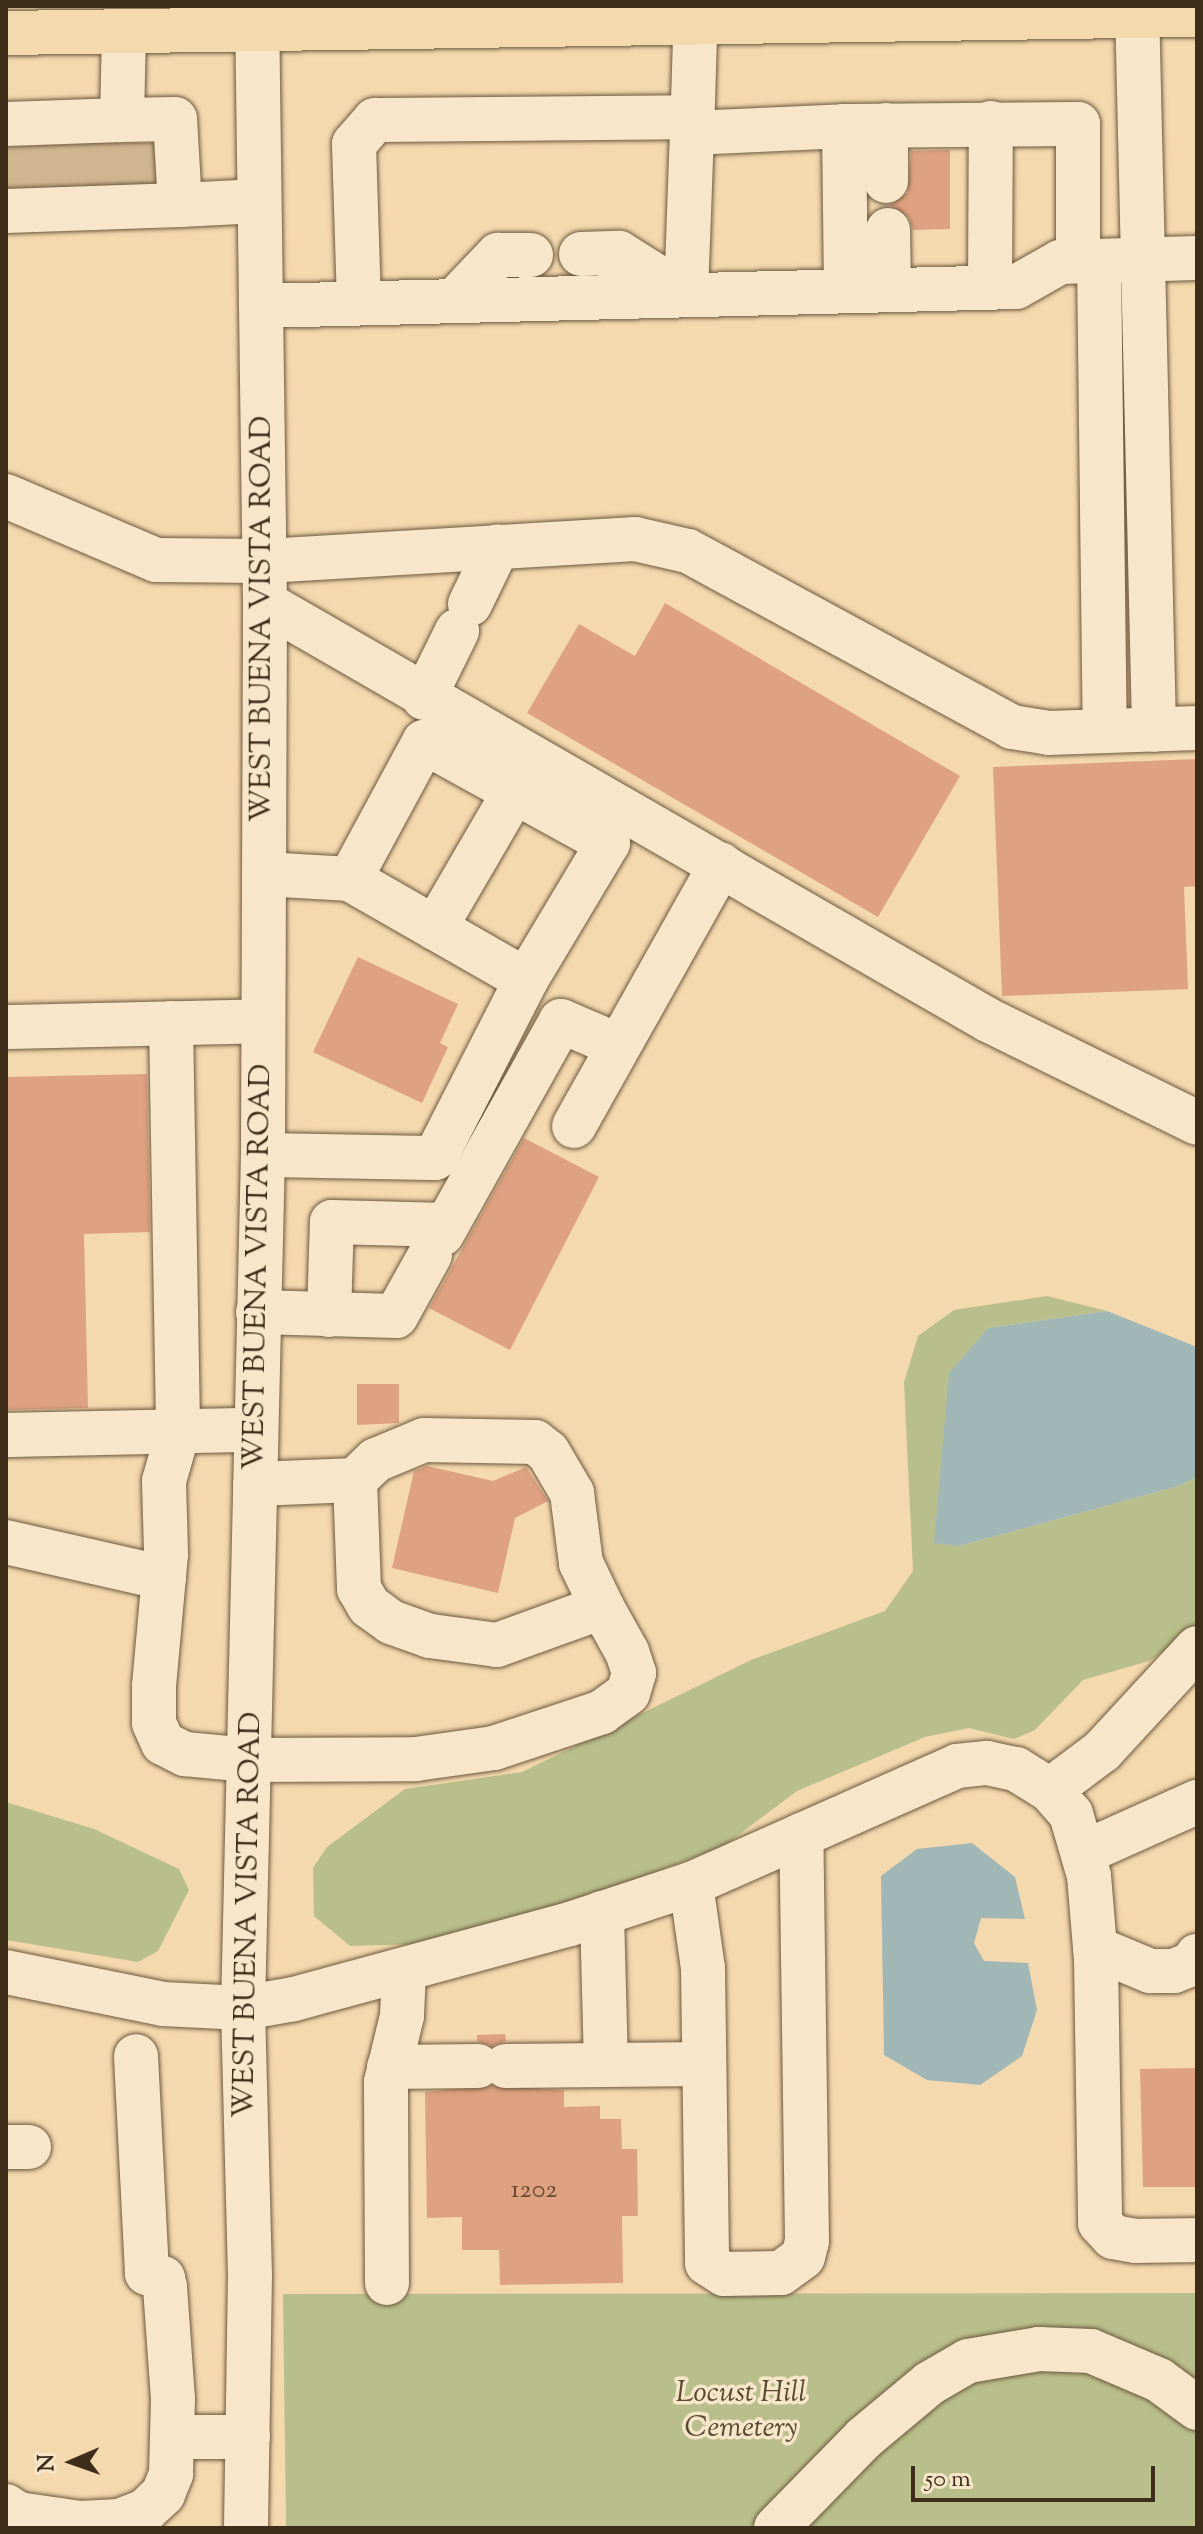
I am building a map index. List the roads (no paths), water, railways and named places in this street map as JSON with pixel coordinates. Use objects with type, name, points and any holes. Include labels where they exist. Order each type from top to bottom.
[{"type":"main road","points":[[7,37],[124,32],[257,18],[1137,11],[1197,15]]},
{"type":"street","points":[[1137,11],[1154,730]]},
{"type":"street","points":[[686,295],[696,14]]},
{"type":"street","name":"WEST BUENA VISTA ROAD","points":[[246,2528],[248,2437],[243,2008],[263,1155],[266,582],[257,18]]},
{"type":"street","points":[[76,130],[124,32]]},
{"type":"street","points":[[76,130],[175,119],[180,205]]},
{"type":"street","points":[[359,303],[354,144],[375,120],[865,126],[1078,124],[1088,261],[1105,731]]},
{"type":"street","points":[[990,288],[991,123]]},
{"type":"street","points":[[865,126],[886,181]]},
{"type":"street","points":[[846,291],[865,126]]},
{"type":"street","points":[[73,200],[180,205],[259,201]]},
{"type":"street","points":[[888,230],[889,290]]},
{"type":"street","points":[[581,254],[619,253],[686,295]]},
{"type":"street","points":[[454,301],[498,255],[531,255]]},
{"type":"street","points":[[261,306],[1016,287],[1060,262],[1197,258]]},
{"type":"street","points":[[6,496],[156,560],[266,582],[498,546],[635,539],[688,551],[1012,727],[1048,733],[1197,728]]},
{"type":"street","points":[[424,698],[498,546]]},
{"type":"street","points":[[266,582],[424,698],[721,864],[988,1020],[1197,1123]]},
{"type":"street","points":[[263,1155],[435,1158],[526,980],[608,843],[424,742],[350,879]]},
{"type":"street","points":[[435,928],[514,792]]},
{"type":"street","points":[[574,1126],[721,864]]},
{"type":"street","points":[[264,874],[350,879],[526,980]]},
{"type":"street","points":[[6,1027],[263,1021]]},
{"type":"street","points":[[258,1312],[396,1316],[561,1021],[617,1045]]},
{"type":"street","points":[[171,1023],[178,1432],[164,1481],[164,1578],[154,1723],[163,1743],[185,1754],[249,1760],[416,1759],[479,1750],[602,1712],[628,1693],[634,1673],[581,1563],[572,1493],[548,1452],[535,1442],[424,1440],[376,1460],[355,1480],[255,1484]]},
{"type":"street","points":[[329,1315],[332,1222],[440,1238]]},
{"type":"street","points":[[6,1435],[255,1430]]},
{"type":"street","points":[[355,1480],[359,1589],[369,1606],[391,1622],[430,1636],[497,1645],[602,1607]]},
{"type":"street","points":[[6,1542],[164,1578]]},
{"type":"street","points":[[1050,1790],[1102,1751],[1197,1648]]},
{"type":"street","points":[[6,1972],[163,2004],[243,2008],[404,1971],[691,1884],[957,1766],[987,1763],[1016,1769],[1050,1790],[1071,1814],[1085,1852],[1095,1948],[1100,2223],[1113,2237],[1136,2241],[1197,2240]]},
{"type":"street","points":[[1085,1852],[1189,1820]]},
{"type":"street","points":[[691,1884],[702,1935],[707,2263],[724,2274],[795,2268],[807,2241],[801,1835]]},
{"type":"street","points":[[602,1913],[606,2064]]},
{"type":"street","points":[[1095,1948],[1150,1971],[1174,1971],[1194,1963],[1197,1956]]},
{"type":"street","points":[[387,2283],[389,2067],[402,2016],[404,1971]]},
{"type":"street","points":[[6,2506],[18,2514],[80,2523],[135,2517],[163,2494],[171,2474],[174,2437],[165,2287],[163,2278],[147,2273],[136,2056]]},
{"type":"street","points":[[389,2067],[704,2064]]},
{"type":"street","points":[[776,2528],[864,2438],[930,2383],[968,2361],[1039,2349],[1091,2351],[1159,2380],[1197,2408]]},
{"type":"street","points":[[174,2437],[248,2437]]},
{"type":"tunnel","points":[[96,142],[97,190]]},
{"type":"tunnel","points":[[134,143],[135,188]]},
{"type":"tunnel","points":[[63,145],[64,188]]},
{"type":"tunnel","points":[[26,146],[28,191]]},
{"type":"park label","name":"Locust Hill Cemetery","points":[[741,2411]]}]
